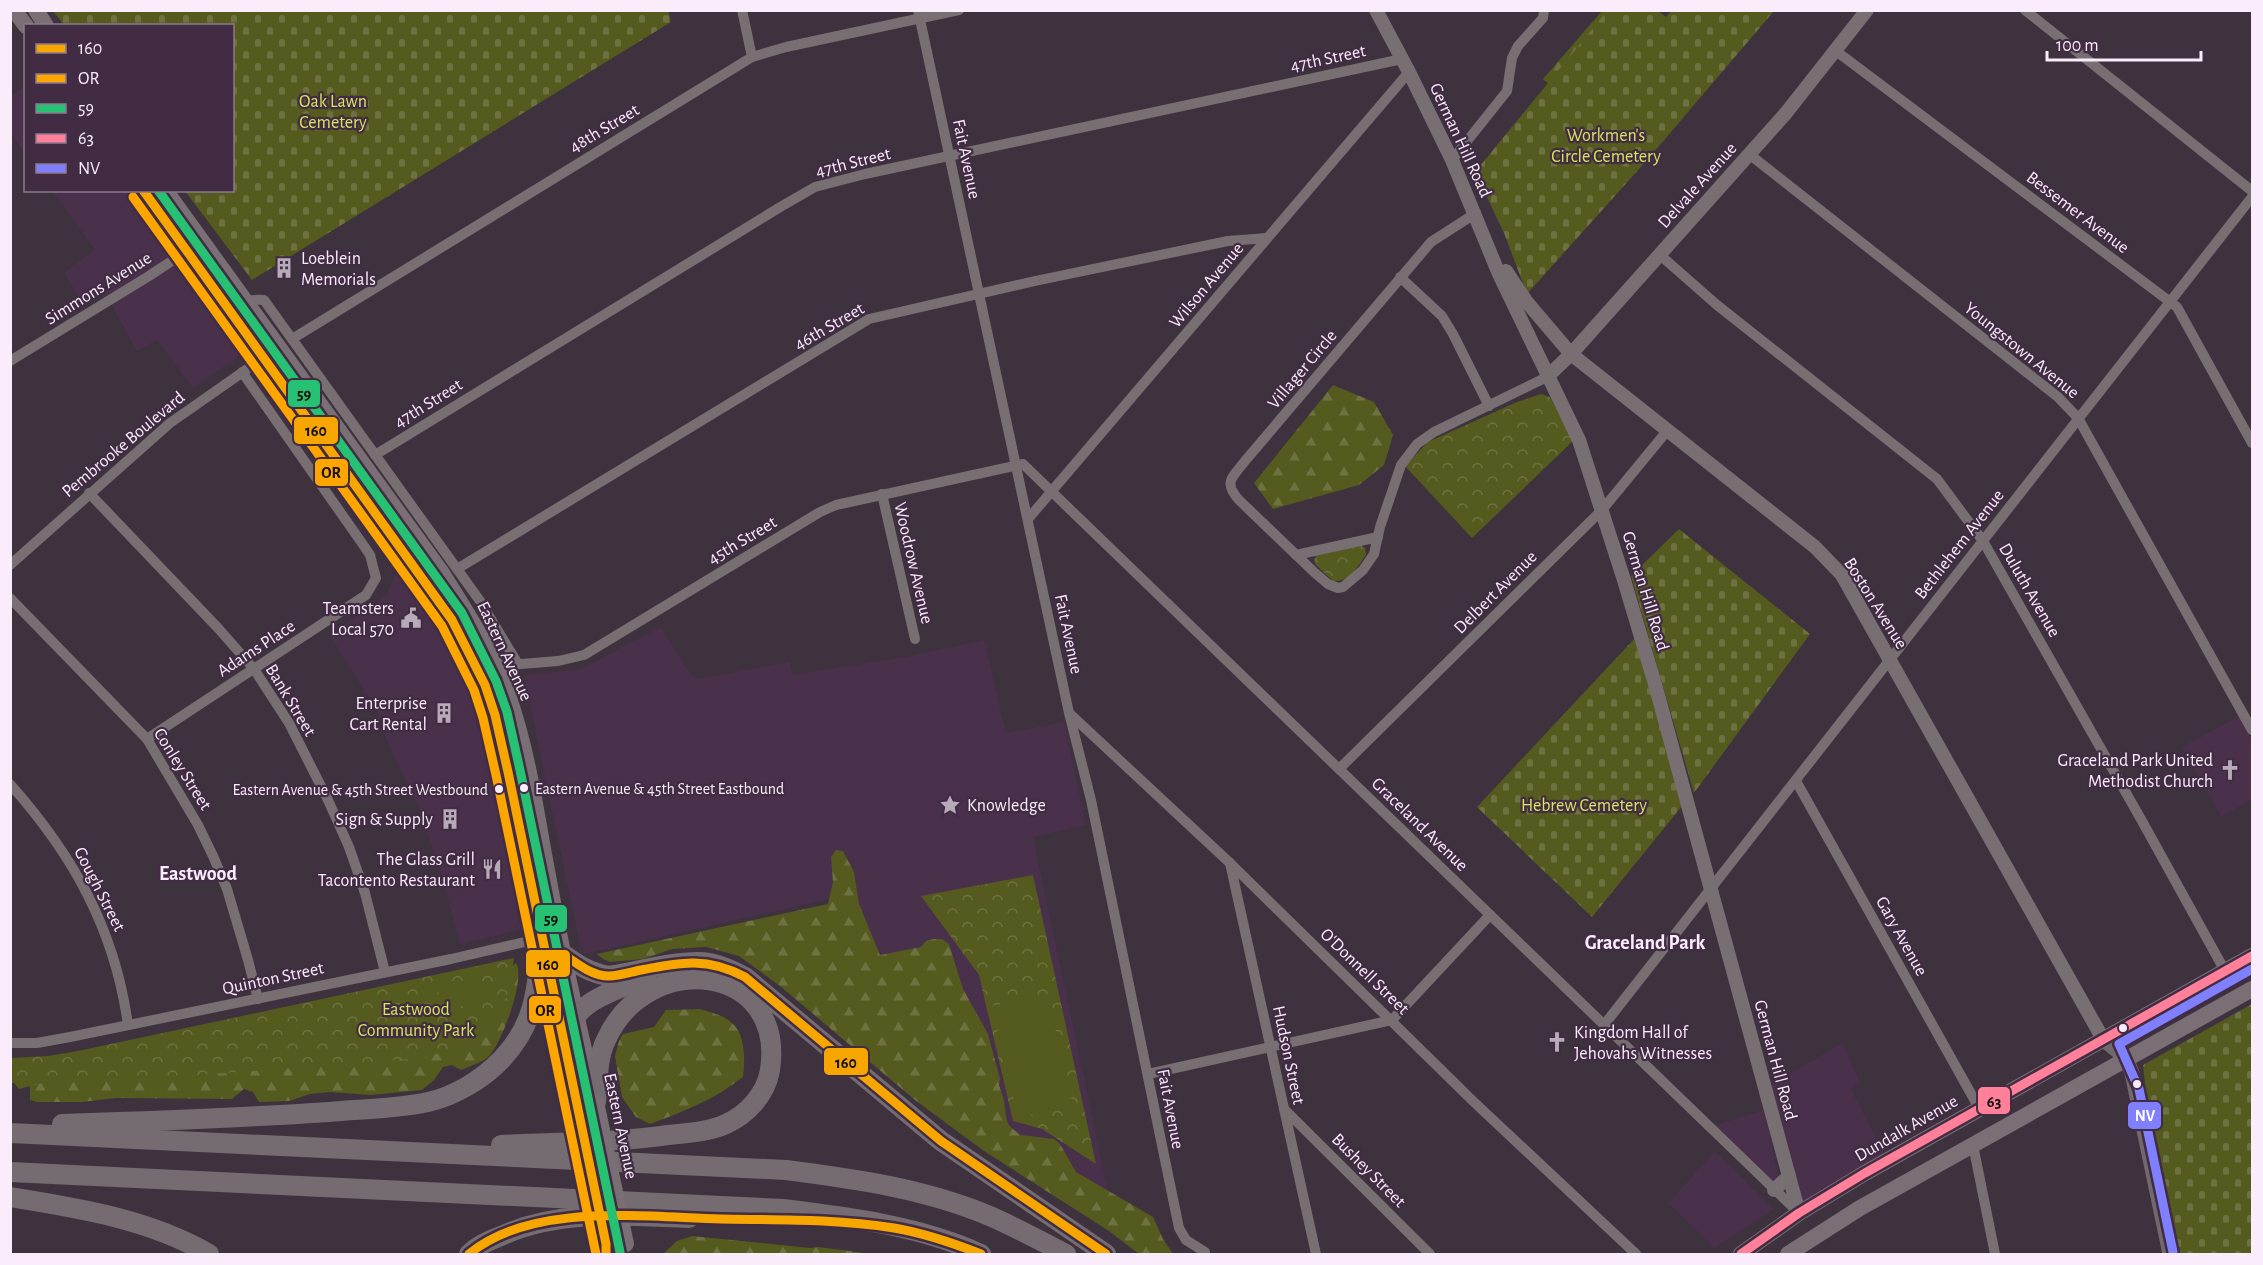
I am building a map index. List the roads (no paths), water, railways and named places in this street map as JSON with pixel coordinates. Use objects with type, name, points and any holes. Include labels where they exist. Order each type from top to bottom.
[{"type":"highway","points":[[10,1125],[298,1114],[408,1105],[449,1096],[484,1075],[502,1060],[516,1042],[527,1023],[535,1001],[542,938]]},
{"type":"highway","points":[[563,954],[581,968],[595,974],[609,976],[693,962],[727,968],[745,977],[941,1141],[1106,1254]]},
{"type":"highway","points":[[563,1039],[568,1024],[586,1004],[676,965]]},
{"type":"highway","points":[[378,1150],[625,1140],[715,1128],[742,1114],[754,1104],[764,1089],[771,1058],[764,1021],[755,1006],[741,993],[723,983],[694,978],[661,985],[645,993],[614,1023],[605,1041],[586,1102]]},
{"type":"highway","points":[[10,1133],[786,1170],[850,1178],[947,1201],[990,1217],[1066,1254]]},
{"type":"highway","points":[[10,1172],[783,1209],[891,1226],[933,1237],[981,1254]]},
{"type":"highway","points":[[10,1197],[63,1206],[141,1225],[168,1234],[209,1254]]},
{"type":"highway","points":[[469,1254],[511,1231],[566,1218],[590,1216],[782,1219],[891,1226]]},
{"type":"main road","points":[[14,10],[24,24]]},
{"type":"main road","points":[[36,10],[45,24]]},
{"type":"main road","name":"Eastern Avenue","points":[[144,192],[434,593],[457,629],[484,685],[495,715],[505,756],[563,1039],[586,1102],[627,1249]]},
{"type":"main road","name":"Eastern Avenue","points":[[166,192],[245,302],[285,343],[442,573],[463,605],[495,666],[510,701],[528,771],[575,1014],[607,1251]]},
{"type":"main road","points":[[263,358],[285,343]]},
{"type":"main road","points":[[434,593],[455,613],[484,664],[495,666]]},
{"type":"main road","points":[[484,685],[496,689],[511,732],[520,739]]},
{"type":"main road","name":"Dundalk Avenue","points":[[1741,1254],[1799,1213],[1979,1108],[2253,956]]},
{"type":"main road","points":[[1788,1254],[1860,1208],[2253,989]]},
{"type":"main road","points":[[2103,1039],[2121,1061],[2136,1088],[2170,1254]]},
{"type":"main road","points":[[2121,1061],[2161,1254]]},
{"type":"street","points":[[742,10],[752,57]]},
{"type":"street","name":"48th Street","points":[[285,343],[752,57],[919,15],[959,10]]},
{"type":"street","name":"German Hill Road","points":[[1376,10],[1452,160],[1476,213],[1499,274],[1579,440],[1655,684],[1799,1213]]},
{"type":"street","points":[[1452,160],[1507,91],[1512,58],[1518,46],[1543,18],[1544,10]]},
{"type":"street","name":"Delvale Avenue","points":[[1548,377],[1786,113],[1867,10]]},
{"type":"street","points":[[2025,10],[2253,191]]},
{"type":"street","name":"Fait Avenue","points":[[919,15],[1069,713],[1091,800],[1179,1228],[1186,1240],[1205,1252]]},
{"type":"street","name":"Bessemer Avenue","points":[[1836,51],[2177,307],[2253,443]]},
{"type":"street","name":"47th Street","points":[[375,455],[798,196],[829,183],[1406,66]]},
{"type":"street","name":"Wilson Avenue","points":[[1028,519],[1267,238],[1406,66]]},
{"type":"street","name":"Youngstown Avenue","points":[[1749,154],[2058,397],[2078,418],[2253,730]]},
{"type":"street","name":"Bethlehem Avenue","points":[[1604,1025],[2253,197]]},
{"type":"street","name":"Villager Circle","points":[[1476,213],[1444,231],[1431,242],[1230,480],[1230,488],[1239,500],[1328,584],[1338,588],[1343,587],[1370,561],[1395,479],[1401,465],[1417,444],[1434,432],[1548,377]]},
{"type":"street","name":"Boston Avenue","points":[[1476,213],[1519,291],[1571,354],[1815,547],[1842,575],[2103,1039]]},
{"type":"street","name":"46th Street","points":[[457,569],[856,326],[882,316],[980,294],[1228,241],[1267,238]]},
{"type":"street","name":"Simmons Avenue","points":[[10,361],[202,241]]},
{"type":"street","name":"Duluth Avenue","points":[[1660,255],[1717,305],[1937,479],[1983,541],[2225,971]]},
{"type":"street","points":[[1400,277],[1442,316],[1454,334],[1489,406]]},
{"type":"street","points":[[230,312],[245,302]]},
{"type":"street","name":"Eastern Avenue","points":[[285,343],[375,455],[480,601],[518,664]]},
{"type":"street","name":"Pembrooke Boulevard","points":[[10,565],[170,423],[263,358]]},
{"type":"street","name":"Adams Place","points":[[147,739],[366,595],[376,578],[370,555],[242,372]]},
{"type":"street","name":"Delbert Avenue","points":[[1339,769],[1602,510],[1667,431]]},
{"type":"street","name":"Graceland Avenue","points":[[1017,465],[1023,464],[1799,1213]]},
{"type":"street","name":"45th Street","points":[[495,666],[558,661],[584,655],[820,512],[849,501],[1017,465]]},
{"type":"street","name":"Bank Street","points":[[89,493],[254,669],[289,723],[350,847],[365,892],[385,972]]},
{"type":"street","name":"Woodrow Avenue","points":[[882,494],[915,639]]},
{"type":"street","points":[[1296,555],[1378,537]]},
{"type":"street","name":"Conley Street","points":[[10,598],[147,739],[198,825],[213,856],[227,889],[258,999]]},
{"type":"street","name":"O'Donnell Street","points":[[1069,713],[1230,863],[1476,1103],[1636,1254]]},
{"type":"street","name":"Gary Avenue","points":[[1796,781],[1979,1108]]},
{"type":"street","name":"Gough Street","points":[[10,784],[54,837],[90,897],[112,950],[124,997],[128,1025]]},
{"type":"street","name":"Hudson Street","points":[[1230,863],[1316,1254]]},
{"type":"street","points":[[1148,1074],[1392,1020],[1490,915]]},
{"type":"street","name":"Quinton Street","points":[[10,1043],[37,1043],[258,999],[542,938]]},
{"type":"street","name":"Bushey Street","points":[[1284,1109],[1430,1254]]},
{"type":"street","points":[[1973,1145],[1995,1254]]},
{"type":"street","points":[[1774,1190],[1789,1176]]},
{"type":"place","name":"Loeblein Memorials","points":[[284,268]]},
{"type":"place","name":"Teamsters Local 570","points":[[411,618]]},
{"type":"place","name":"Enterprise Cart Rental","points":[[444,713]]},
{"type":"place","name":"Graceland Park United Methodist Church","points":[[2230,770]]},
{"type":"place","name":"Eastern Avenue & 45th Street Eastbound","points":[[524,788]]},
{"type":"place","name":"Eastern Avenue & 45th Street Westbound","points":[[499,789]]},
{"type":"place","name":"Knowledge","points":[[950,805]]},
{"type":"place","name":"Sign & Supply","points":[[450,819]]},
{"type":"place","name":"The Glass Grill Tacontento Restaurant","points":[[492,869]]},
{"type":"place","name":"Kingdom Hall of Jehovahs Witnesses","points":[[1557,1042]]},
{"type":"district","name":"Eastwood","points":[[198,873]]},
{"type":"district","name":"Graceland Park","points":[[1645,942]]},
{"type":"park label","name":"Oak Lawn Cemetery","points":[[333,111]]},
{"type":"park label","name":"Workmen's Circle Cemetery","points":[[1606,145]]},
{"type":"park label","name":"Hebrew Cemetery","points":[[1584,805]]},
{"type":"park label","name":"Eastwood Community Park","points":[[416,1019]]}]
